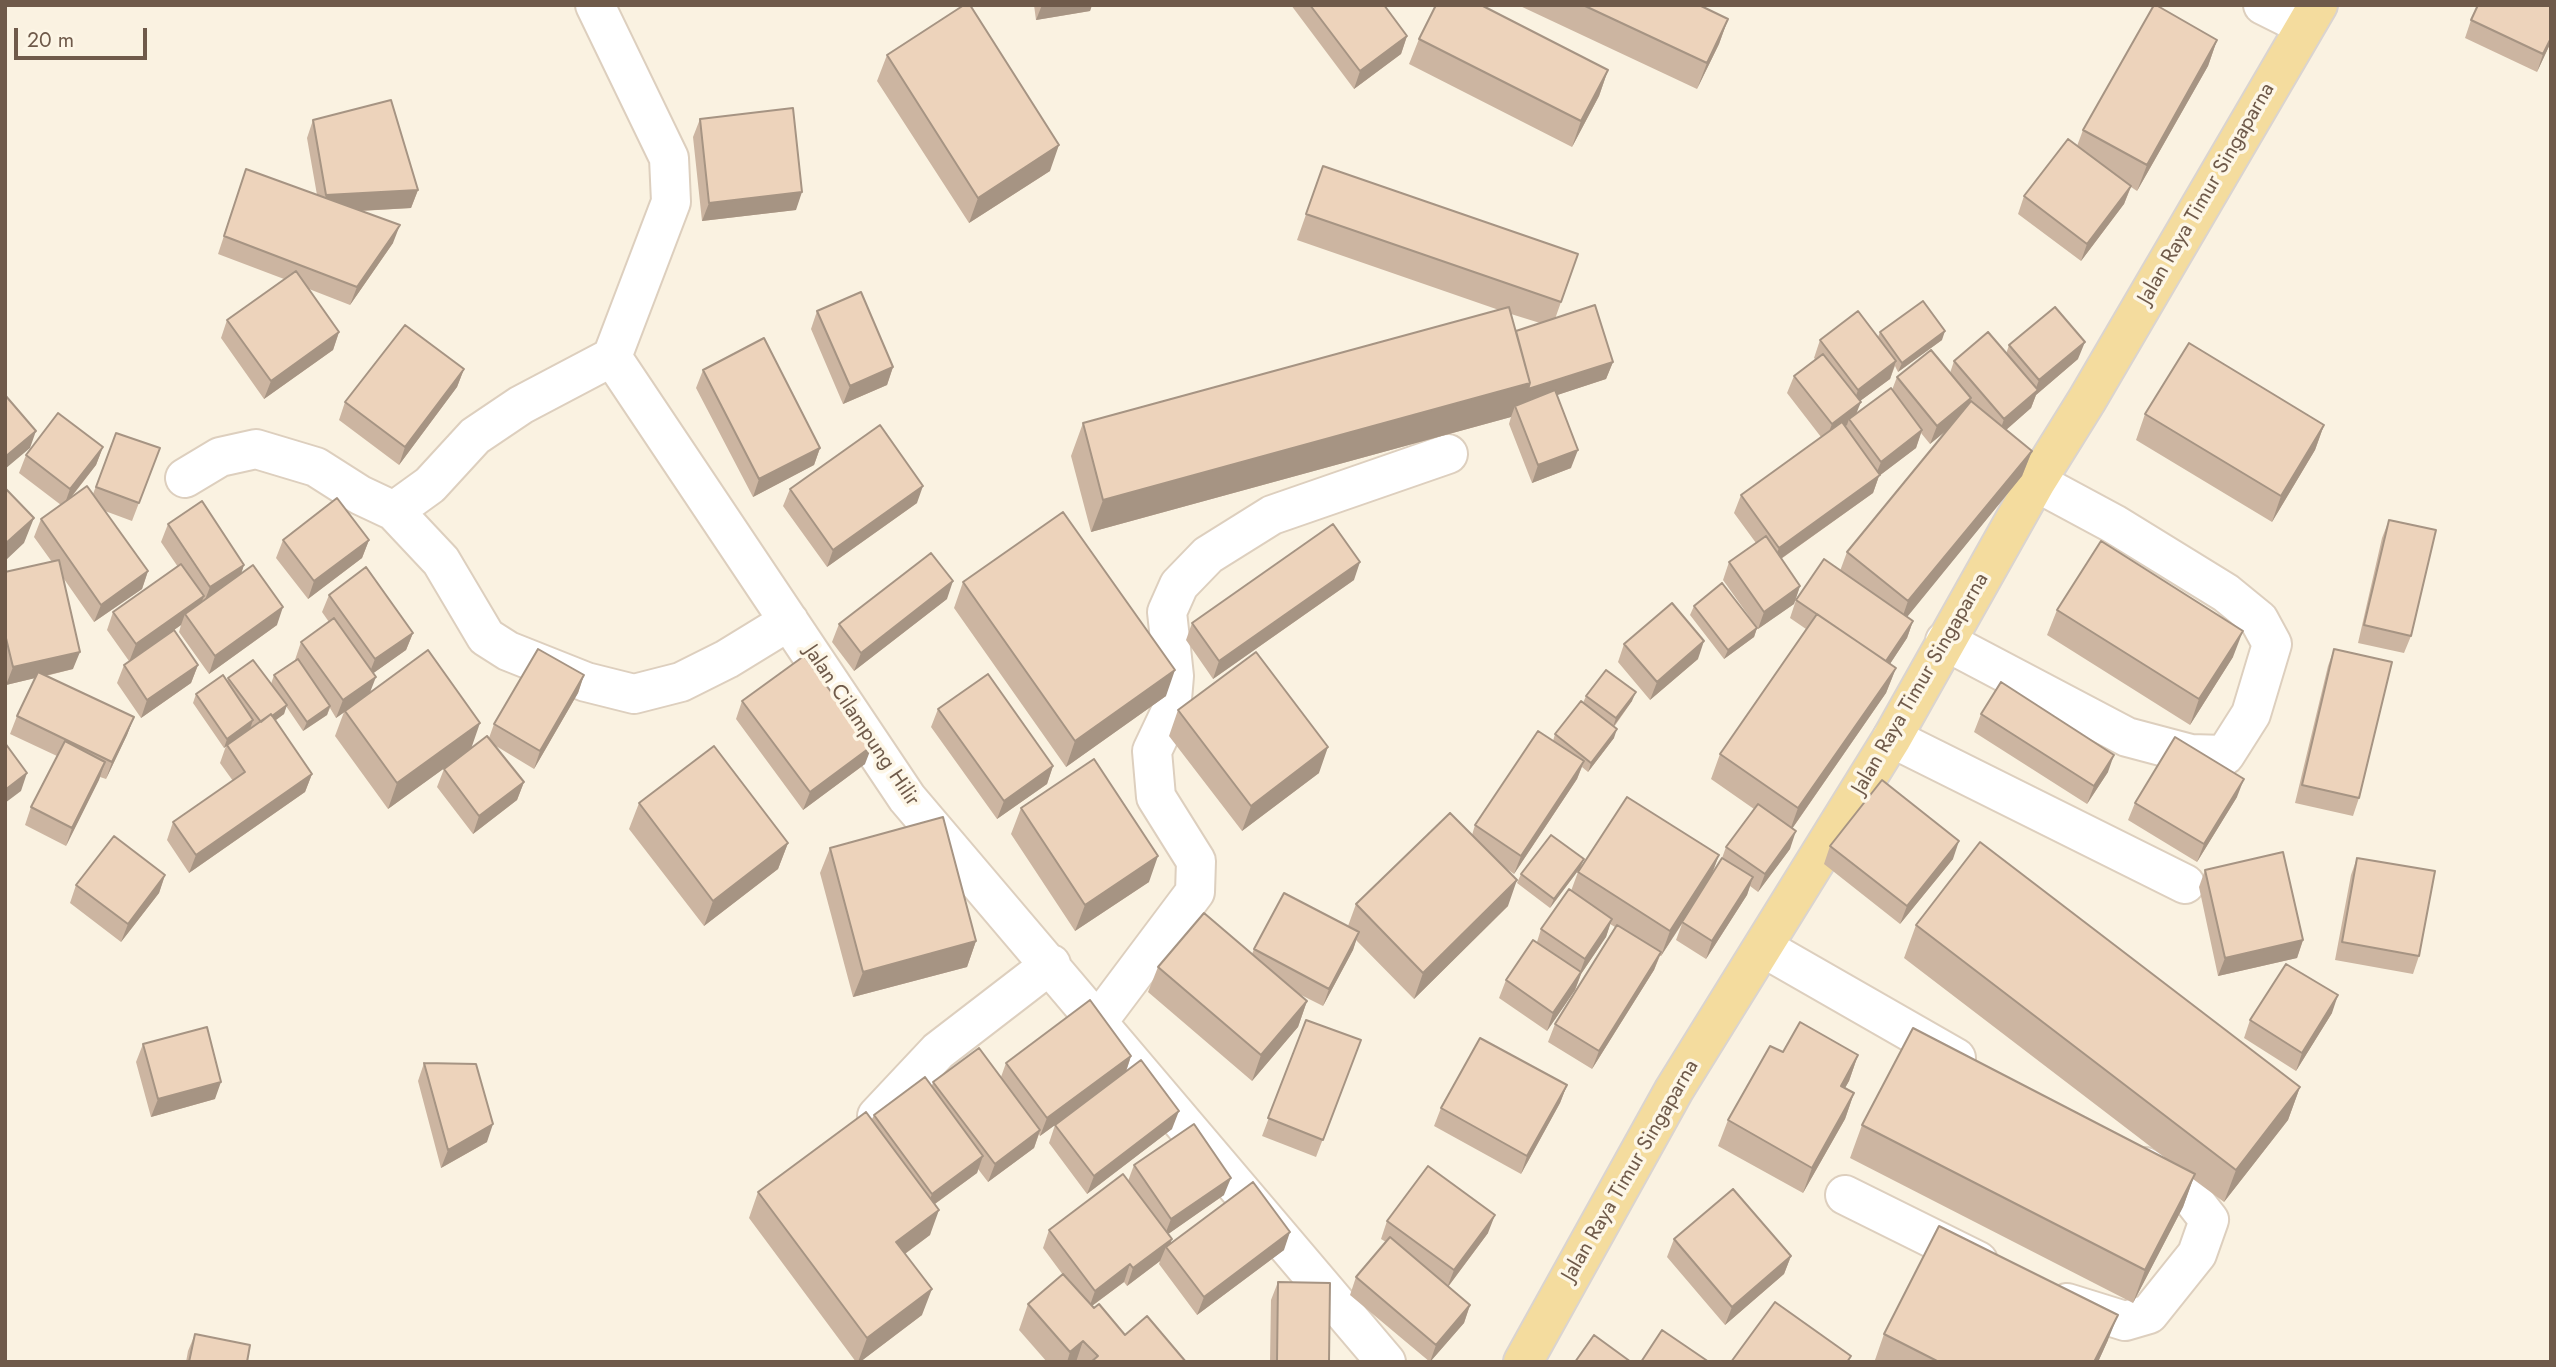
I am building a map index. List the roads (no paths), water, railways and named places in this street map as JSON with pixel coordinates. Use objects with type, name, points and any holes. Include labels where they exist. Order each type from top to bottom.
[{"type":"main road","name":"Jalan Raya Timur Singaparna","points":[[1523,1362],[1674,1090],[1892,737],[2036,482],[2312,16]]},
{"type":"street","points":[[394,511],[430,485],[475,436],[521,405],[612,357],[671,202],[669,158],[595,5]]},
{"type":"street","points":[[2263,5],[2312,16]]},
{"type":"street","name":"Jalan Cilampung Hilir","points":[[612,357],[907,798],[1099,1020],[1386,1362]]},
{"type":"street","points":[[185,478],[220,457],[256,449],[316,467],[360,495],[394,511],[441,561],[486,637],[508,651],[586,682],[634,694],[681,682],[727,659],[789,621]]},
{"type":"street","points":[[1099,1020],[1195,892],[1196,861],[1156,797],[1152,751],[1171,710],[1174,676],[1167,612],[1179,584],[1208,555],[1272,515],[1448,454]]},
{"type":"street","points":[[1945,641],[2127,737],[2191,754],[2225,755],[2251,714],[2272,644],[2259,620],[2203,579],[2114,524],[2036,482]]},
{"type":"street","points":[[1892,737],[2185,884]]},
{"type":"street","points":[[1764,948],[1991,1078]]},
{"type":"street","points":[[877,1116],[938,1051],[1051,964]]},
{"type":"street","points":[[2040,1292],[2125,1321],[2149,1314],[2197,1254],[2209,1220],[2191,1197],[2111,1145]]},
{"type":"street","points":[[1845,1195],[2004,1274]]}]
